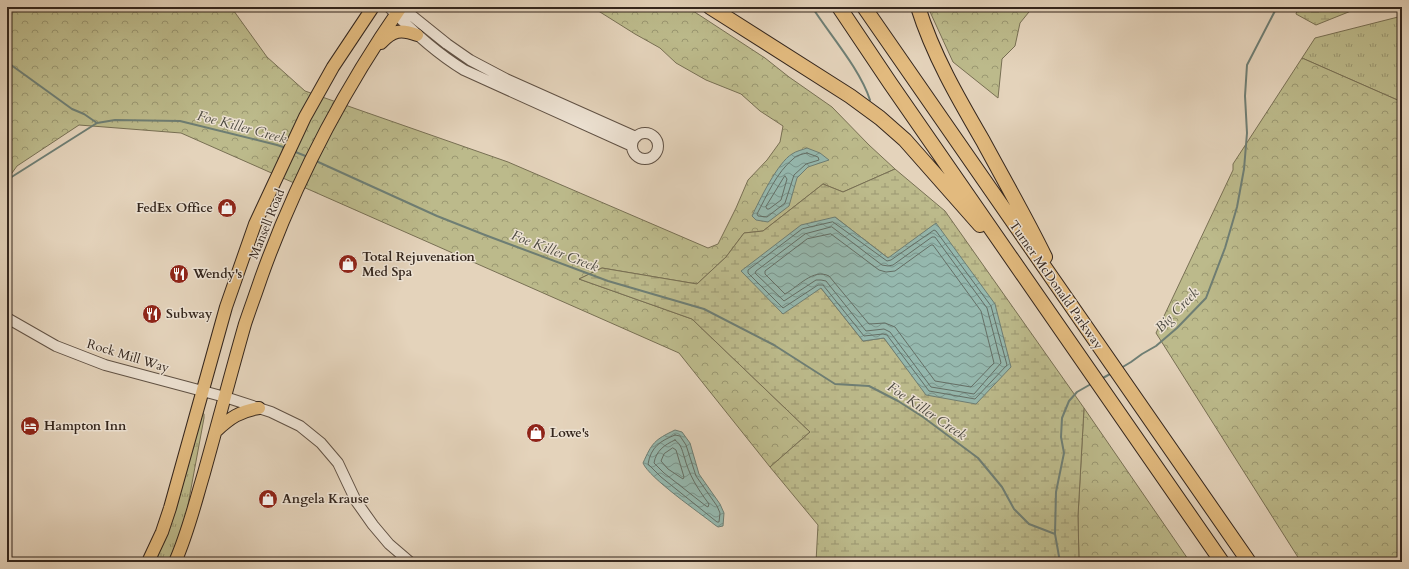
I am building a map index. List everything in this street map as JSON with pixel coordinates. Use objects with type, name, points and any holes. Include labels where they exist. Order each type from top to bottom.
[{"type":"highway","points":[[710,7],[850,96],[893,129],[916,152],[928,168],[1020,270]]},
{"type":"highway","name":"Turner McDonald Parkway","points":[[839,7],[890,84],[1222,562]]},
{"type":"highway","name":"Turner McDonald Parkway","points":[[864,7],[1249,562]]},
{"type":"highway","points":[[918,7],[929,40],[945,75],[1022,210],[1068,302]]},
{"type":"main road","points":[[348,43],[364,13],[365,7]]},
{"type":"main road","name":"Mansell Road","points":[[148,562],[162,532],[170,508],[202,390],[233,286],[255,224],[305,117],[348,43],[373,7]]},
{"type":"main road","name":"Mansell Road","points":[[175,562],[183,544],[196,505],[246,322],[273,245],[293,195],[326,128],[367,56],[397,9]]},
{"type":"main road","points":[[367,56],[391,34],[399,31],[407,31],[417,35]]},
{"type":"main road","points":[[215,432],[227,420],[246,410],[259,408]]},
{"type":"street","points":[[397,9],[470,60],[634,141],[470,74],[439,54],[417,35],[397,9]]},
{"type":"street","name":"Rock Mill Way","points":[[7,318],[56,346],[105,365],[225,397],[271,412],[300,426],[321,443],[338,463],[356,500],[374,525],[389,544],[410,562]]},
{"type":"green space","points":[[7,7],[231,7],[267,57],[305,91],[508,162],[708,248],[718,244],[748,180],[767,160],[780,142],[783,126],[760,111],[741,94],[706,80],[676,63],[660,48],[592,7],[687,7],[765,58],[832,107],[895,169],[843,192],[823,184],[763,231],[744,233],[726,257],[697,284],[602,268],[579,279],[692,319],[810,432],[770,467],[679,353],[181,133],[79,125],[17,166],[7,180]]},
{"type":"green space","points":[[929,7],[1033,7],[1020,23],[1015,46],[1002,59],[998,98],[953,62]]},
{"type":"green space","points":[[1298,7],[1361,7],[1316,25],[1296,14]]},
{"type":"green space","points":[[1402,16],[1402,102],[1302,58],[1315,38]]},
{"type":"green space","points":[[1302,58],[1402,102],[1402,562],[1301,562],[1156,333],[1233,170],[1233,164]]},
{"type":"green space","points":[[895,169],[945,211],[1084,408],[1078,516],[1079,562],[816,562],[818,525],[770,467],[810,432],[692,319],[579,279],[602,268],[697,284],[726,257],[744,233],[763,231],[823,184],[843,192]],"holes":[[[835,217],[888,258],[927,395],[884,338],[863,341],[821,288]]]},
{"type":"green space","points":[[1084,408],[1190,562],[1079,562],[1078,516]]},
{"type":"green space","points":[[203,413],[204,418],[185,521],[180,537],[169,562],[153,562]]},
{"type":"water","points":[[807,148],[820,153],[829,160],[808,167],[797,178],[789,206],[768,222],[756,220],[752,216],[775,173],[787,158],[797,151]]},
{"type":"water","points":[[835,217],[888,258],[936,223],[995,304],[1011,367],[976,404],[926,395],[884,338],[863,341],[821,288],[783,314],[741,271],[801,225]]},
{"type":"water","points":[[675,430],[682,432],[690,443],[699,474],[720,504],[724,513],[723,526],[718,527],[664,486],[643,463],[654,443]]},
{"type":"waterway","points":[[812,7],[852,64],[870,100]]},
{"type":"waterway","name":"Big Creek","points":[[1121,368],[1156,346],[1177,328],[1206,298],[1225,248],[1237,207],[1244,169],[1247,133],[1245,96],[1247,65],[1277,7]]},
{"type":"waterway","points":[[7,62],[72,109],[84,114],[97,123]]},
{"type":"waterway","name":"Foe Killer Creek","points":[[7,182],[10,178],[97,123],[115,120],[180,121],[286,148]]},
{"type":"waterway","name":"Foe Killer Creek","points":[[293,151],[308,157]]},
{"type":"waterway","name":"Foe Killer Creek","points":[[316,161],[437,216],[485,235],[608,281],[704,309],[774,345],[835,384],[869,386],[898,401],[923,417],[978,458],[1002,487],[1014,509],[1029,524],[1055,534]]},
{"type":"waterway","name":"Big Creek","points":[[1101,379],[1112,373]]},
{"type":"waterway","name":"Big Creek","points":[[1060,562],[1055,534],[1056,492],[1064,453],[1061,437],[1062,418],[1069,401],[1077,392],[1091,384]]},
{"type":"place","name":"FedEx Office","points":[[227,208]]},
{"type":"place","name":"Total Rejuvenation Med Spa","points":[[348,264]]},
{"type":"place","name":"Wendy's","points":[[179,274]]},
{"type":"place","name":"Subway","points":[[152,314]]},
{"type":"place","name":"Hampton Inn","points":[[30,426]]},
{"type":"place","name":"Lowe's","points":[[536,433]]},
{"type":"place","name":"Angela Krause","points":[[268,499]]}]
